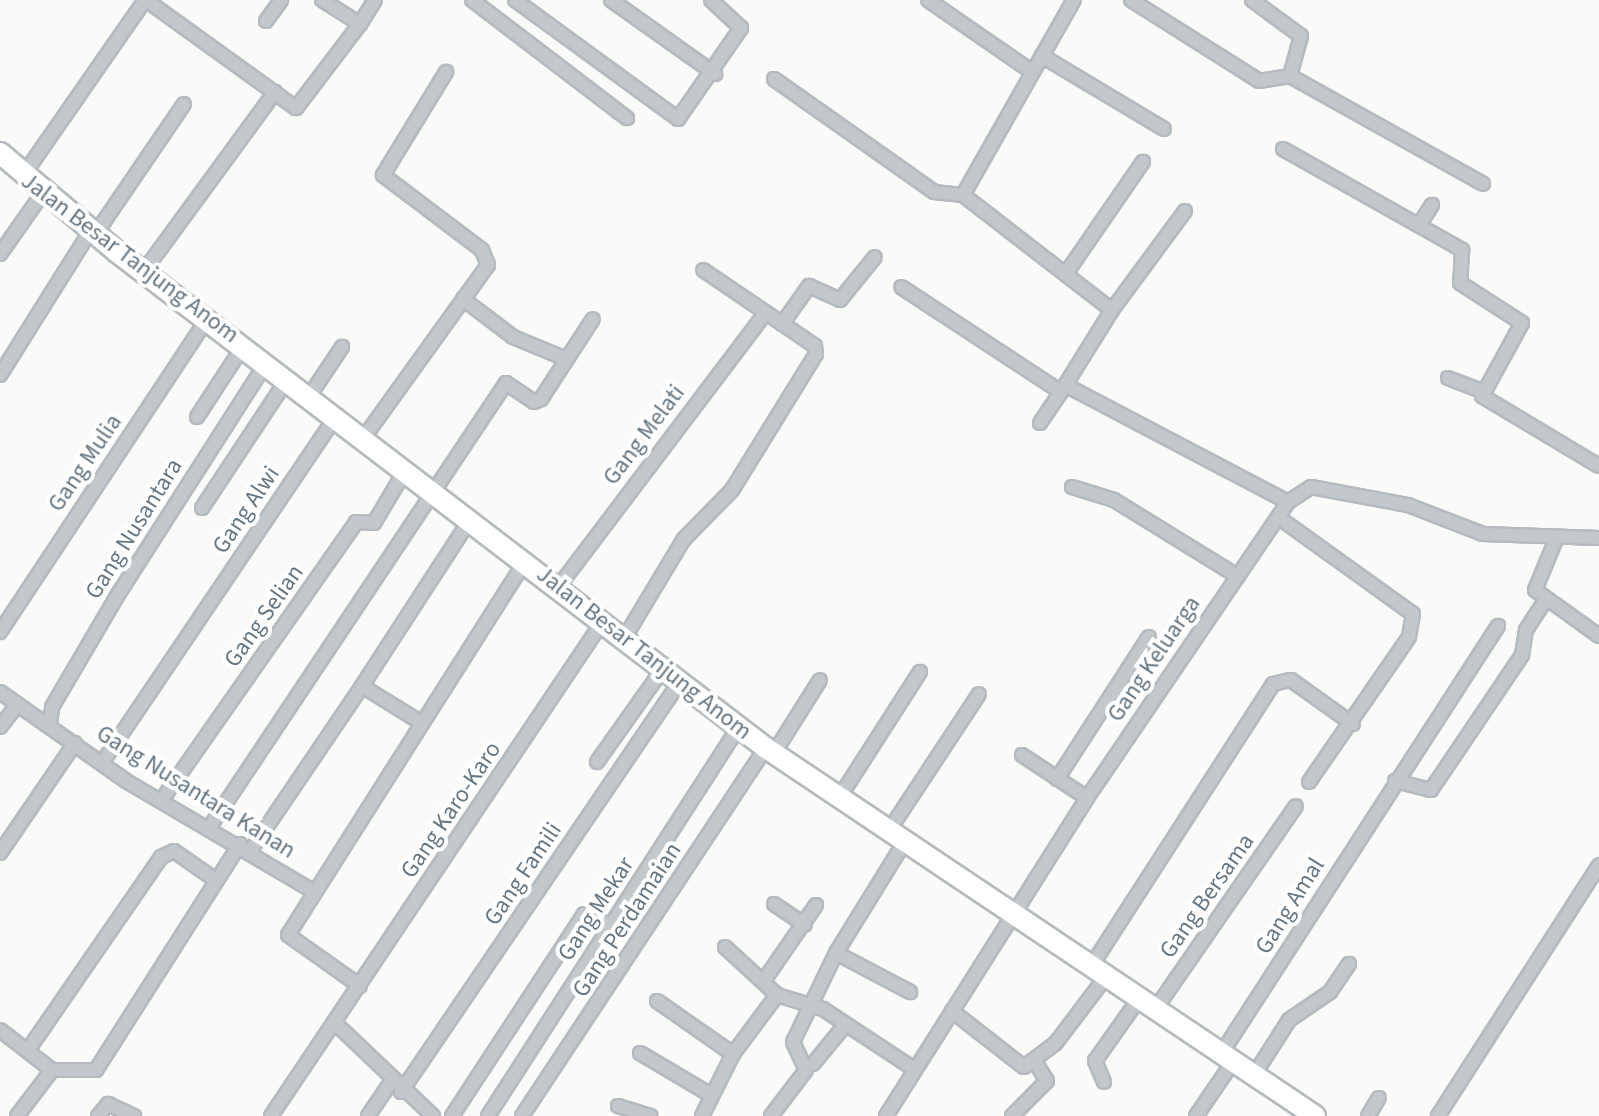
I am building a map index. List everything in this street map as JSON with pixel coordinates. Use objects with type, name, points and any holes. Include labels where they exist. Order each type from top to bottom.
[{"type":"main road","name":"Jalan Besar Tanjung Anom","points":[[0,153],[42,194],[365,436],[770,750],[1146,1006],[1254,1075],[1304,1113]]},
{"type":"street","points":[[22,177],[146,0],[275,92],[303,106],[375,0]]},
{"type":"street","points":[[266,21],[281,0]]},
{"type":"street","points":[[322,0],[360,24]]},
{"type":"street","points":[[472,0],[627,118]]},
{"type":"street","points":[[515,0],[672,119],[692,107],[715,74],[741,23],[711,0]]},
{"type":"street","points":[[611,0],[715,74]]},
{"type":"street","points":[[928,0],[1031,71]]},
{"type":"street","points":[[963,195],[1074,0]]},
{"type":"street","points":[[1131,0],[1262,83],[1290,76],[1483,184]]},
{"type":"street","points":[[1252,0],[1301,36],[1290,76]]},
{"type":"street","points":[[1042,56],[1164,129]]},
{"type":"street","points":[[365,436],[463,299],[489,257],[383,175],[446,72]]},
{"type":"street","points":[[774,79],[934,192],[963,195],[1067,272],[1112,310]]},
{"type":"street","points":[[144,271],[275,92]]},
{"type":"street","points":[[0,375],[94,232],[184,104]]},
{"type":"street","points":[[1283,149],[1450,243],[1464,256],[1460,283],[1522,323],[1479,390]]},
{"type":"street","points":[[1067,272],[1143,162]]},
{"type":"street","points":[[0,254],[42,194]]},
{"type":"street","points":[[1419,225],[1432,205]]},
{"type":"street","points":[[1040,423],[1065,390],[1112,310],[1185,211]]},
{"type":"street","points":[[782,324],[809,286],[840,300],[875,257]]},
{"type":"street","points":[[625,637],[684,539],[732,490],[816,354],[766,312],[703,270]]},
{"type":"street","points":[[901,287],[1065,390],[1288,502],[1311,487],[1408,505],[1483,534],[1599,538]]},
{"type":"street","points":[[463,299],[513,337],[566,359]]},
{"type":"street","name":"Gang Melati","points":[[559,586],[766,312]]},
{"type":"street","name":"Gang Mulia","points":[[0,632],[207,319]]},
{"type":"street","points":[[209,828],[506,383],[534,402],[593,319]]},
{"type":"street","points":[[197,417],[244,345]]},
{"type":"street","points":[[310,395],[342,347]]},
{"type":"street","name":"Gang Nusantara","points":[[50,724],[52,707],[119,593],[267,362]]},
{"type":"street","points":[[202,508],[288,378]]},
{"type":"street","points":[[1448,378],[1479,390],[1599,466]]},
{"type":"street","name":"Gang Alwi","points":[[102,763],[337,415]]},
{"type":"street","name":"Gang Selian","points":[[161,801],[356,522],[374,523],[406,469]]},
{"type":"street","points":[[1072,487],[1114,500],[1237,576]]},
{"type":"street","name":"Gang Keluarga","points":[[890,1115],[914,1069],[1087,798],[1288,502]]},
{"type":"street","points":[[1278,517],[1413,614],[1412,632],[1353,724],[1309,782]]},
{"type":"street","points":[[0,1030],[52,1070],[97,1068],[217,881],[362,686],[471,518]]},
{"type":"street","points":[[1557,537],[1536,583],[1544,602],[1599,636]]},
{"type":"street","points":[[360,986],[288,935],[313,891],[525,562]]},
{"type":"street","points":[[1395,781],[1431,790],[1522,655],[1526,630],[1544,602]]},
{"type":"street","name":"Gang Karo-Karo","points":[[271,1116],[603,621]]},
{"type":"street","name":"Gang Amal","points":[[1196,1116],[1227,1058],[1395,781],[1498,626]]},
{"type":"street","points":[[1057,779],[1149,637]]},
{"type":"street","points":[[597,762],[665,666]]},
{"type":"street","points":[[839,798],[920,672]]},
{"type":"street","name":"Gang Famili","points":[[401,1092],[681,680]]},
{"type":"street","name":"Gang Perdamaian","points":[[522,1116],[820,680]]},
{"type":"street","points":[[952,1011],[1019,1066],[1035,1062],[1098,973],[1273,684],[1291,680],[1353,724]]},
{"type":"street","points":[[362,686],[422,723]]},
{"type":"street","name":"Gang Nusantara Kanan","points":[[0,692],[161,801],[245,847],[313,891]]},
{"type":"street","points":[[771,1116],[806,1070],[793,1042],[814,1005],[836,953],[896,837],[979,694]]},
{"type":"street","points":[[0,727],[17,705]]},
{"type":"street","name":"Gang Mekar","points":[[488,1116],[739,726]]},
{"type":"street","points":[[0,853],[75,743]]},
{"type":"street","points":[[1022,755],[1087,798]]},
{"type":"street","name":"Gang Bersama","points":[[1104,1082],[1095,1061],[1146,1006],[1296,806]]},
{"type":"street","points":[[28,1050],[161,857],[174,851],[217,881]]},
{"type":"street","points":[[1438,1116],[1599,865]]},
{"type":"street","points":[[774,904],[805,925]]},
{"type":"street","points":[[765,979],[816,905]]},
{"type":"street","points":[[452,1116],[584,914],[612,926]]},
{"type":"street","points":[[725,947],[765,979],[777,995],[814,1005],[914,1069]]},
{"type":"street","points":[[836,953],[910,992]]},
{"type":"street","points":[[1254,1075],[1289,1020],[1330,992],[1349,964]]},
{"type":"street","points":[[702,1116],[733,1054],[777,995]]},
{"type":"street","points":[[657,1001],[733,1054]]},
{"type":"street","points":[[335,1023],[390,1083],[433,1116]]},
{"type":"street","points":[[813,1064],[845,1025]]},
{"type":"street","points":[[640,1053],[711,1095]]},
{"type":"street","points":[[1012,1116],[1047,1081],[1035,1062]]},
{"type":"street","points":[[17,1116],[52,1070]]},
{"type":"street","points":[[368,1116],[390,1083]]},
{"type":"street","points":[[1368,1116],[1379,1098]]},
{"type":"street","points":[[98,1116],[116,1104],[134,1116]]},
{"type":"street","points":[[618,1106],[650,1116]]}]
